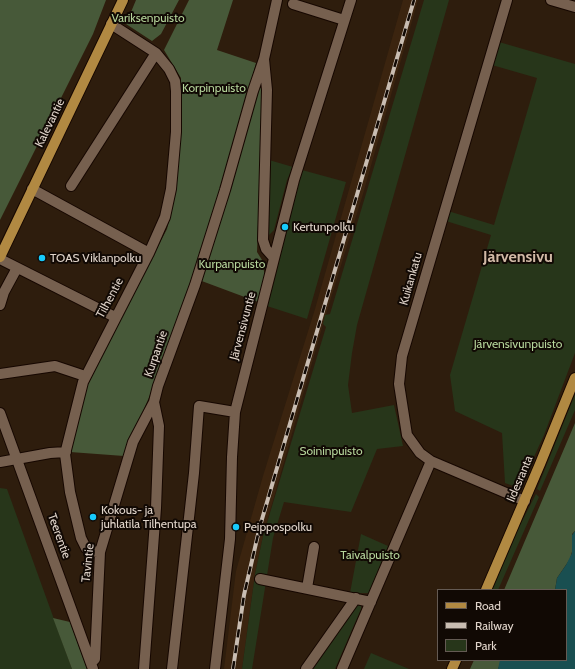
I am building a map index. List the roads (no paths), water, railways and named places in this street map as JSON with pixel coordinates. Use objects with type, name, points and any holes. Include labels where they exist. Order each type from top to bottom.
[{"type":"main road","name":"Kalevantie","points":[[0,258],[123,0]]},
{"type":"main road","name":"Iidesranta","points":[[486,589],[575,378]]},
{"type":"street","points":[[274,258],[266,250],[262,240],[266,90],[264,59],[277,0]]},
{"type":"street","name":"Järvensivuntie","points":[[215,669],[230,539],[232,457],[235,412],[299,166],[351,0]]},
{"type":"street","name":"Kuikankatu","points":[[507,0],[402,356],[399,384],[406,431],[415,448],[431,461],[524,501]]},
{"type":"street","points":[[551,0],[575,7]]},
{"type":"street","points":[[292,4],[344,20]]},
{"type":"street","name":"Tilhentie","points":[[100,552],[90,551],[86,548],[81,538],[70,492],[65,460],[66,452],[85,376],[149,253],[165,217],[169,201],[176,132],[175,81],[169,69],[156,53],[111,24]]},
{"type":"street","points":[[71,186],[156,53]]},
{"type":"street","name":"Kurpantie","points":[[144,669],[156,508],[159,426],[154,402],[158,386],[195,284],[223,198],[253,91],[264,59]]},
{"type":"street","points":[[32,189],[149,253]]},
{"type":"street","points":[[0,258],[115,316]]},
{"type":"street","points":[[0,304],[4,292],[18,268]]},
{"type":"street","points":[[0,374],[55,366],[85,376]]},
{"type":"street","name":"Tavintie","points":[[92,666],[95,659],[100,552],[133,442],[154,402]]},
{"type":"street","points":[[172,669],[194,473],[199,406],[235,412]]},
{"type":"street","name":"Teerentie","points":[[0,413],[92,666]]},
{"type":"street","points":[[0,462],[50,453],[66,452]]},
{"type":"street","points":[[342,669],[431,461]]},
{"type":"street","points":[[307,588],[314,548]]},
{"type":"street","points":[[260,579],[371,602]]},
{"type":"street","points":[[306,669],[356,598]]},
{"type":"water","points":[[575,531],[575,669],[498,669],[500,661],[567,661],[567,589],[555,589],[557,578],[572,553],[572,535]]},
{"type":"railway","points":[[233,669],[244,595],[260,526],[414,0]]},
{"type":"place","name":"Kertunpolku","points":[[285,227]]},
{"type":"place","name":"TOAS Viklanpolku","points":[[42,258]]},
{"type":"place","name":"Kokous- ja juhlatila Tilhentupa","points":[[93,517]]},
{"type":"place","name":"Peippospolku","points":[[236,527]]},
{"type":"district","name":"Järvensivu","points":[[518,257]]},
{"type":"park label","name":"Variksenpuisto","points":[[148,18]]},
{"type":"park label","name":"Korpinpuisto","points":[[214,88]]},
{"type":"park label","name":"Kurpanpuisto","points":[[232,264]]},
{"type":"park label","name":"Järvensivunpuisto","points":[[518,344]]},
{"type":"park label","name":"Soininpuisto","points":[[331,451]]},
{"type":"park label","name":"Taivalpuisto","points":[[370,555]]}]
